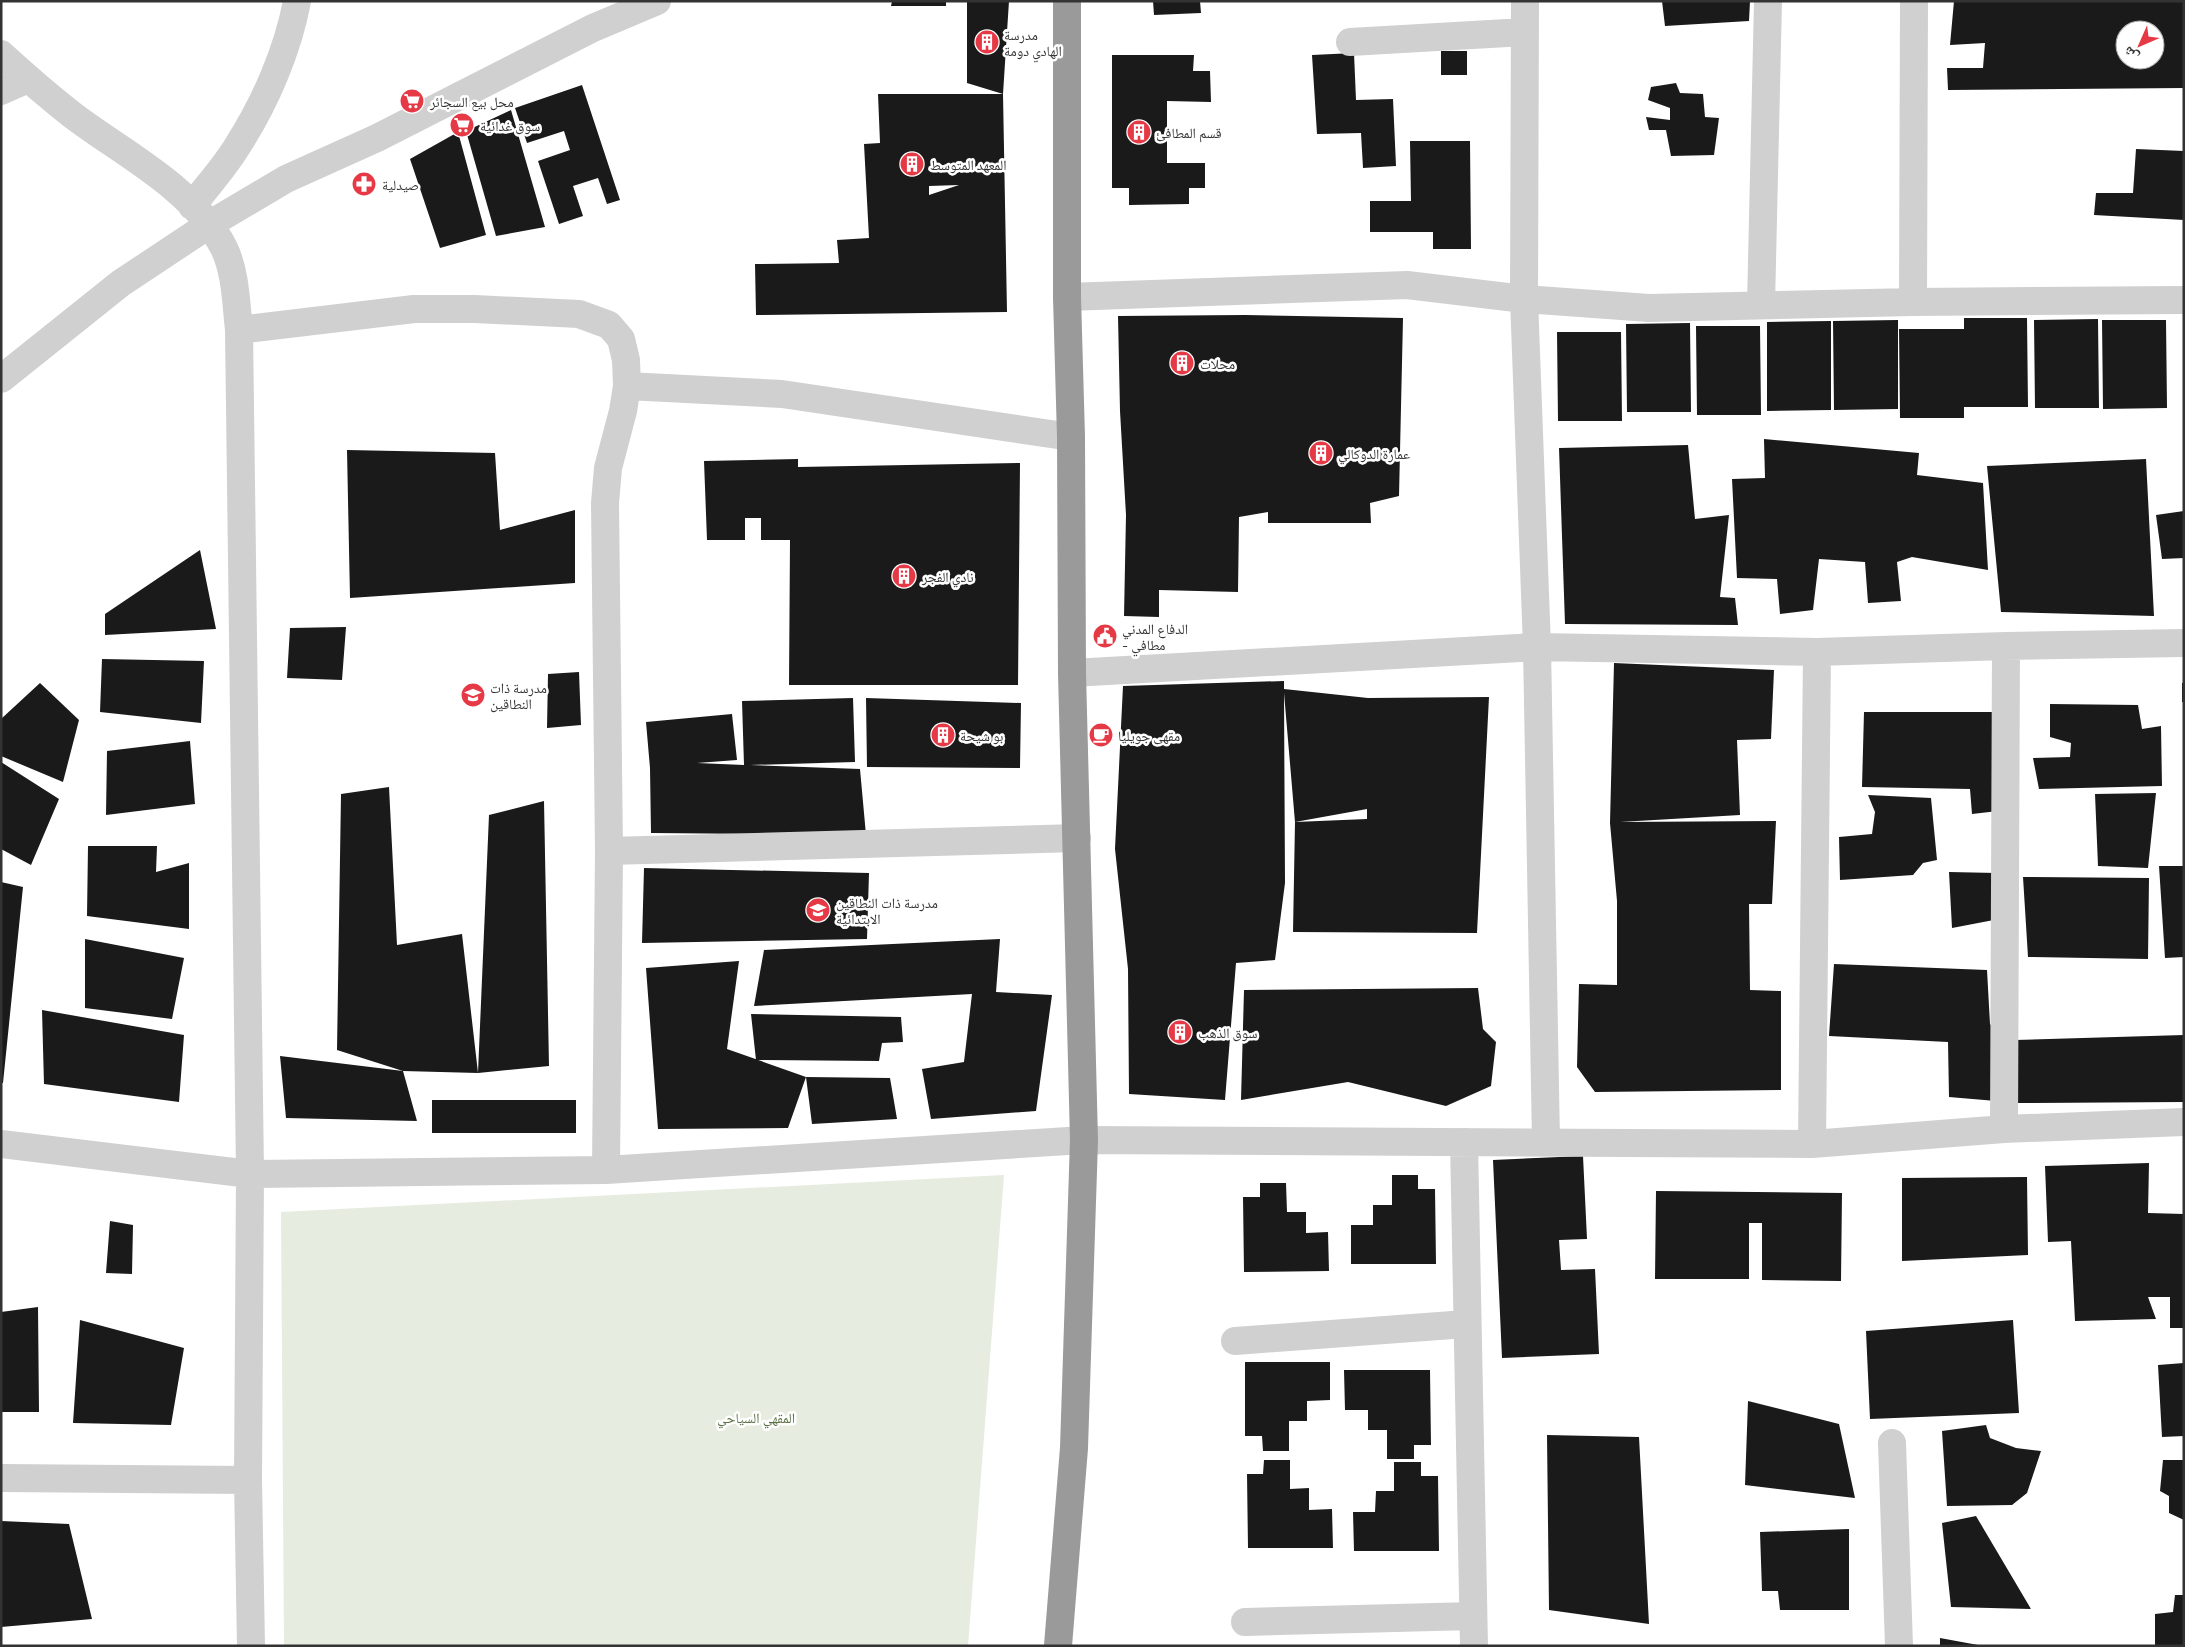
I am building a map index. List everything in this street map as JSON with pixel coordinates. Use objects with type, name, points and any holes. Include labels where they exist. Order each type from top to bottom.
[{"type":"highway","points":[[1058,1646],[1074,1448],[1084,1140],[1072,673],[1071,437],[1067,297],[1067,1]]},
{"type":"street","points":[[201,215],[260,108],[279,62],[297,1]]},
{"type":"street","points":[[593,28],[616,1]]},
{"type":"street","points":[[1,379],[121,283],[201,215],[286,180],[377,138],[593,28],[657,1]]},
{"type":"street","points":[[1525,1],[1524,299],[1537,647],[1546,1142]]},
{"type":"street","points":[[1761,305],[1768,1]]},
{"type":"street","points":[[1913,302],[1914,1]]},
{"type":"street","points":[[1350,42],[1525,32]]},
{"type":"street","points":[[1,54],[28,80],[70,113],[164,180],[201,215],[225,250],[232,273],[239,330],[250,1174],[248,1480],[251,1646]]},
{"type":"street","points":[[1,90],[28,80]]},
{"type":"street","points":[[1067,297],[1407,285],[1524,299],[1649,308],[1913,302],[2184,300]]},
{"type":"street","points":[[239,330],[414,309],[475,309],[579,314],[610,325],[621,339],[626,360],[627,386],[623,410],[608,468],[605,503],[609,851],[606,1170]]},
{"type":"street","points":[[627,386],[782,394],[1071,437]]},
{"type":"street","points":[[1072,673],[1537,647],[1817,652],[2184,643]]},
{"type":"street","points":[[2004,1129],[2006,646]]},
{"type":"street","points":[[1812,1144],[1817,652]]},
{"type":"street","points":[[609,851],[1077,838]]},
{"type":"street","points":[[1,1144],[250,1174],[606,1170],[1084,1140],[1812,1144],[2004,1129],[2184,1122]]},
{"type":"street","points":[[1464,1142],[1466,1324],[1474,1646]]},
{"type":"street","points":[[1235,1341],[1466,1324]]},
{"type":"street","points":[[1892,1443],[1899,1646]]},
{"type":"street","points":[[1,1478],[248,1480]]},
{"type":"street","points":[[1245,1622],[1473,1616]]},
{"type":"green space","name":"المقهي السياحي","points":[[1004,1175],[968,1646],[284,1646],[281,1212]]},
{"type":"building","points":[[892,1],[946,1],[946,6],[891,6]]},
{"type":"building","name":"مدرسة الهادي دومة","points":[[967,1],[1009,1],[1003,94],[967,83]]},
{"type":"building","points":[[1153,1],[1200,1],[1201,13],[1154,15]]},
{"type":"building","points":[[1662,1],[1750,1],[1749,21],[1665,26]]},
{"type":"building","points":[[1954,1],[2184,1],[2184,88],[1948,90],[1947,68],[1983,68],[1985,43],[1950,45]]},
{"type":"building","points":[[1441,51],[1467,51],[1467,75],[1441,75]]},
{"type":"building","points":[[1354,53],[1356,100],[1393,99],[1396,166],[1363,168],[1361,133],[1317,134],[1312,55]]},
{"type":"building","name":"قسم المطافئ","points":[[1112,55],[1194,55],[1193,71],[1210,71],[1211,102],[1167,101],[1167,163],[1205,163],[1205,188],[1189,188],[1189,204],[1129,205],[1129,188],[1112,188]]},
{"type":"building","points":[[1676,83],[1680,93],[1703,94],[1705,117],[1719,118],[1714,155],[1671,156],[1666,130],[1649,130],[1646,117],[1670,120],[1670,108],[1648,100],[1651,87]]},
{"type":"building","points":[[582,85],[620,200],[607,204],[598,178],[573,186],[583,216],[559,224],[538,161],[570,150],[564,131],[527,143],[515,108]]},
{"type":"building","points":[[878,94],[1003,94],[1007,312],[756,315],[755,264],[839,263],[837,240],[869,238],[864,144],[880,143]],"holes":[[[959,185],[929,195],[929,186]]]},
{"type":"building","points":[[511,110],[545,227],[496,236],[466,131]]},
{"type":"building","points":[[458,132],[486,235],[440,248],[410,159]]},
{"type":"building","points":[[1410,141],[1470,141],[1471,249],[1433,249],[1433,232],[1370,232],[1370,201],[1411,201]]},
{"type":"building","points":[[2136,149],[2184,151],[2184,220],[2094,215],[2096,193],[2133,193]]},
{"type":"building","points":[[1245,315],[1403,318],[1399,496],[1370,503],[1371,523],[1268,523],[1268,512],[1239,517],[1238,592],[1159,590],[1159,617],[1124,616],[1126,515],[1120,411],[1118,316]]},
{"type":"building","points":[[1964,318],[2027,318],[2028,407],[1964,407],[1964,418],[1900,418],[1899,329],[1964,329]]},
{"type":"building","points":[[2098,319],[2099,408],[2035,408],[2034,320]]},
{"type":"building","points":[[1898,320],[1898,409],[1834,410],[1833,321]]},
{"type":"building","points":[[2102,320],[2166,320],[2167,408],[2103,409]]},
{"type":"building","points":[[1831,321],[1831,410],[1767,411],[1767,322]]},
{"type":"building","points":[[1690,323],[1691,412],[1627,412],[1626,324]]},
{"type":"building","points":[[1696,326],[1760,326],[1761,415],[1697,415]]},
{"type":"building","points":[[1557,332],[1621,332],[1622,421],[1558,421]]},
{"type":"building","points":[[1764,439],[1919,453],[1917,475],[1983,483],[1988,570],[1912,557],[1897,562],[1901,601],[1868,603],[1865,562],[1819,559],[1813,610],[1780,614],[1777,579],[1737,578],[1732,479],[1765,478]]},
{"type":"building","points":[[1688,445],[1695,519],[1729,515],[1720,597],[1735,598],[1738,625],[1565,624],[1559,448]]},
{"type":"building","points":[[347,450],[495,453],[500,530],[575,510],[575,583],[350,598]]},
{"type":"building","name":"نادي الفجر","points":[[798,459],[798,467],[1020,463],[1018,685],[789,685],[790,540],[761,540],[761,518],[745,518],[745,540],[707,540],[704,461]]},
{"type":"building","points":[[2146,459],[2154,616],[2001,612],[1987,466]]},
{"type":"building","points":[[2184,511],[2184,558],[2162,559],[2156,515]]},
{"type":"building","points":[[200,550],[216,629],[105,635],[105,614]]},
{"type":"building","points":[[346,627],[342,680],[287,678],[290,628]]},
{"type":"building","points":[[102,659],[204,661],[201,723],[100,712]]},
{"type":"building","points":[[1614,663],[1774,670],[1771,739],[1737,740],[1740,815],[1620,822],[1776,821],[1772,904],[1749,904],[1750,990],[1781,991],[1781,1090],[1595,1092],[1577,1067],[1579,984],[1617,985],[1617,901],[1610,823]]},
{"type":"building","points":[[579,672],[581,725],[547,728],[548,674]]},
{"type":"building","points":[[1284,681],[1284,689],[1368,698],[1489,697],[1477,933],[1293,932],[1295,822],[1284,693],[1285,883],[1275,960],[1236,963],[1225,1100],[1129,1094],[1128,969],[1115,849],[1123,686]],"holes":[[[1367,809],[1367,819],[1295,822]]]},
{"type":"building","points":[[40,683],[79,720],[63,782],[1,756],[1,719]]},
{"type":"building","points":[[2182,683],[2184,683],[2184,702],[2182,702]]},
{"type":"building","points":[[853,698],[855,762],[750,765],[860,769],[866,835],[651,833],[650,768],[646,722],[732,714],[737,760],[697,763],[744,765],[742,701]]},
{"type":"building","name":"بو شيحة","points":[[866,698],[1021,703],[1020,768],[867,767]]},
{"type":"building","points":[[2050,704],[2138,705],[2142,729],[2161,726],[2162,786],[2039,789],[2033,758],[2070,757],[2071,743],[2050,737]]},
{"type":"building","points":[[1864,712],[2000,712],[1998,811],[1972,814],[1970,789],[1862,787]]},
{"type":"building","points":[[190,741],[195,804],[106,815],[107,751]]},
{"type":"building","points":[[1,762],[59,799],[31,865],[1,849]]},
{"type":"building","points":[[389,787],[397,945],[462,934],[478,1073],[403,1071],[337,1050],[341,794]]},
{"type":"building","points":[[2156,793],[2148,868],[2098,866],[2095,794]]},
{"type":"building","points":[[1868,795],[1931,798],[1937,860],[1923,863],[1913,875],[1840,880],[1839,837],[1872,834],[1875,812]]},
{"type":"building","points":[[544,801],[549,1066],[478,1073],[489,815]]},
{"type":"building","points":[[88,846],[157,846],[156,872],[189,863],[189,929],[87,916]]},
{"type":"building","points":[[2159,866],[2184,866],[2184,957],[2165,958]]},
{"type":"building","points":[[644,868],[869,873],[867,939],[642,943]]},
{"type":"building","points":[[1949,872],[1997,873],[1999,919],[1952,928]]},
{"type":"building","points":[[2023,877],[2149,878],[2148,959],[2028,957]]},
{"type":"building","points":[[1,882],[23,887],[3,1083],[1,1083]]},
{"type":"building","points":[[85,939],[184,958],[172,1019],[85,1008]]},
{"type":"building","points":[[1000,939],[996,992],[1052,995],[1036,1111],[931,1119],[922,1069],[964,1062],[972,994],[754,1006],[764,950]]},
{"type":"building","points":[[739,961],[727,1049],[806,1077],[788,1128],[658,1129],[646,968]]},
{"type":"building","points":[[1834,964],[1987,970],[1990,1024],[1999,1034],[1996,1101],[1949,1097],[1948,1042],[1829,1036]]},
{"type":"building","points":[[1478,988],[1483,1029],[1496,1042],[1491,1086],[1446,1106],[1348,1082],[1241,1100],[1244,990]]},
{"type":"building","points":[[42,1010],[184,1035],[179,1102],[44,1084]]},
{"type":"building","points":[[751,1014],[901,1017],[903,1042],[882,1043],[879,1061],[756,1060]]},
{"type":"building","points":[[2184,1035],[2184,1102],[2018,1103],[2015,1040]]},
{"type":"building","points":[[280,1056],[403,1071],[417,1121],[286,1118]]},
{"type":"building","points":[[806,1077],[890,1078],[897,1119],[812,1124]]},
{"type":"building","points":[[432,1100],[576,1100],[576,1133],[432,1133]]},
{"type":"building","points":[[1583,1156],[1587,1239],[1559,1240],[1561,1270],[1595,1269],[1599,1354],[1502,1358],[1493,1160]]},
{"type":"building","points":[[2149,1163],[2148,1213],[2184,1214],[2184,1328],[2170,1328],[2170,1297],[2148,1297],[2156,1319],[2075,1321],[2071,1241],[2048,1242],[2045,1166]]},
{"type":"building","points":[[1392,1175],[1418,1175],[1418,1189],[1435,1189],[1436,1264],[1351,1264],[1351,1225],[1373,1225],[1373,1205],[1392,1205]]},
{"type":"building","points":[[2027,1177],[2028,1255],[1902,1261],[1902,1178]]},
{"type":"building","points":[[1260,1183],[1286,1183],[1287,1212],[1306,1212],[1306,1233],[1328,1232],[1329,1271],[1244,1272],[1243,1197],[1260,1197]]},
{"type":"building","points":[[1656,1191],[1842,1193],[1841,1281],[1762,1280],[1762,1223],[1749,1223],[1749,1279],[1655,1279]]},
{"type":"building","points":[[110,1221],[133,1225],[132,1274],[106,1273]]},
{"type":"building","points":[[38,1307],[39,1412],[1,1412],[1,1312]]},
{"type":"building","points":[[80,1320],[184,1348],[171,1425],[73,1423]]},
{"type":"building","points":[[2013,1320],[2019,1413],[1870,1419],[1866,1331]]},
{"type":"building","points":[[1245,1362],[1330,1362],[1330,1400],[1307,1401],[1307,1421],[1289,1421],[1289,1451],[1263,1451],[1262,1436],[1245,1436]]},
{"type":"building","points":[[2184,1363],[2184,1436],[2162,1437],[2158,1365]]},
{"type":"building","points":[[1344,1370],[1430,1370],[1431,1445],[1414,1445],[1414,1459],[1387,1459],[1387,1430],[1368,1430],[1368,1410],[1345,1410]]},
{"type":"building","points":[[1748,1401],[1839,1424],[1855,1498],[1745,1485]]},
{"type":"building","points":[[1986,1425],[1990,1438],[2016,1448],[2041,1451],[2027,1493],[2012,1505],[1947,1506],[1942,1431]]},
{"type":"building","points":[[1547,1435],[1639,1437],[1649,1624],[1549,1610]]},
{"type":"building","points":[[1264,1460],[1290,1460],[1290,1489],[1309,1488],[1309,1510],[1332,1509],[1333,1548],[1248,1548],[1247,1474],[1263,1474]]},
{"type":"building","points":[[2163,1460],[2184,1460],[2184,1520],[2169,1513],[2169,1496],[2160,1491]]},
{"type":"building","points":[[1394,1462],[1421,1462],[1421,1476],[1438,1476],[1439,1551],[1354,1551],[1353,1512],[1375,1512],[1376,1491],[1394,1491]]},
{"type":"building","points":[[1976,1516],[2031,1609],[1951,1607],[1942,1523]]},
{"type":"building","points":[[1,1521],[69,1524],[92,1619],[1,1627]]},
{"type":"building","points":[[1849,1529],[1849,1610],[1780,1610],[1778,1591],[1762,1591],[1760,1532]]},
{"type":"building","points":[[2175,1595],[2184,1595],[2184,1646],[2155,1646],[2155,1614],[2173,1612]]},
{"type":"building","points":[[1940,1638],[1978,1645],[1978,1646],[1940,1646]]},
{"type":"place","name":"مدرسة الهادي دومة","points":[[987,42]]},
{"type":"place","name":"محل بيع السجائر","points":[[412,101]]},
{"type":"place","name":"سوق غدائية","points":[[462,125]]},
{"type":"place","name":"قسم المطافئ","points":[[1139,132]]},
{"type":"place","name":"المعهد المتوسط","points":[[912,164]]},
{"type":"place","name":"صيدلية","points":[[364,184]]},
{"type":"place","name":"محلات","points":[[1182,363]]},
{"type":"place","name":"عمارة الدوكالي","points":[[1321,453]]},
{"type":"place","name":"نادي الفجر","points":[[904,576]]},
{"type":"place","name":"الدفاع المدني - مطافي","points":[[1105,636]]},
{"type":"place","name":"مدرسة ذات النطاقين","points":[[473,695]]},
{"type":"place","name":"بو شيحة","points":[[943,735]]},
{"type":"place","name":"مقهى جويليا","points":[[1101,735]]},
{"type":"place","name":"مدرسة ذات النطاقين الابتدائية","points":[[818,910]]},
{"type":"place","name":"سوق الذهب","points":[[1180,1032]]}]
